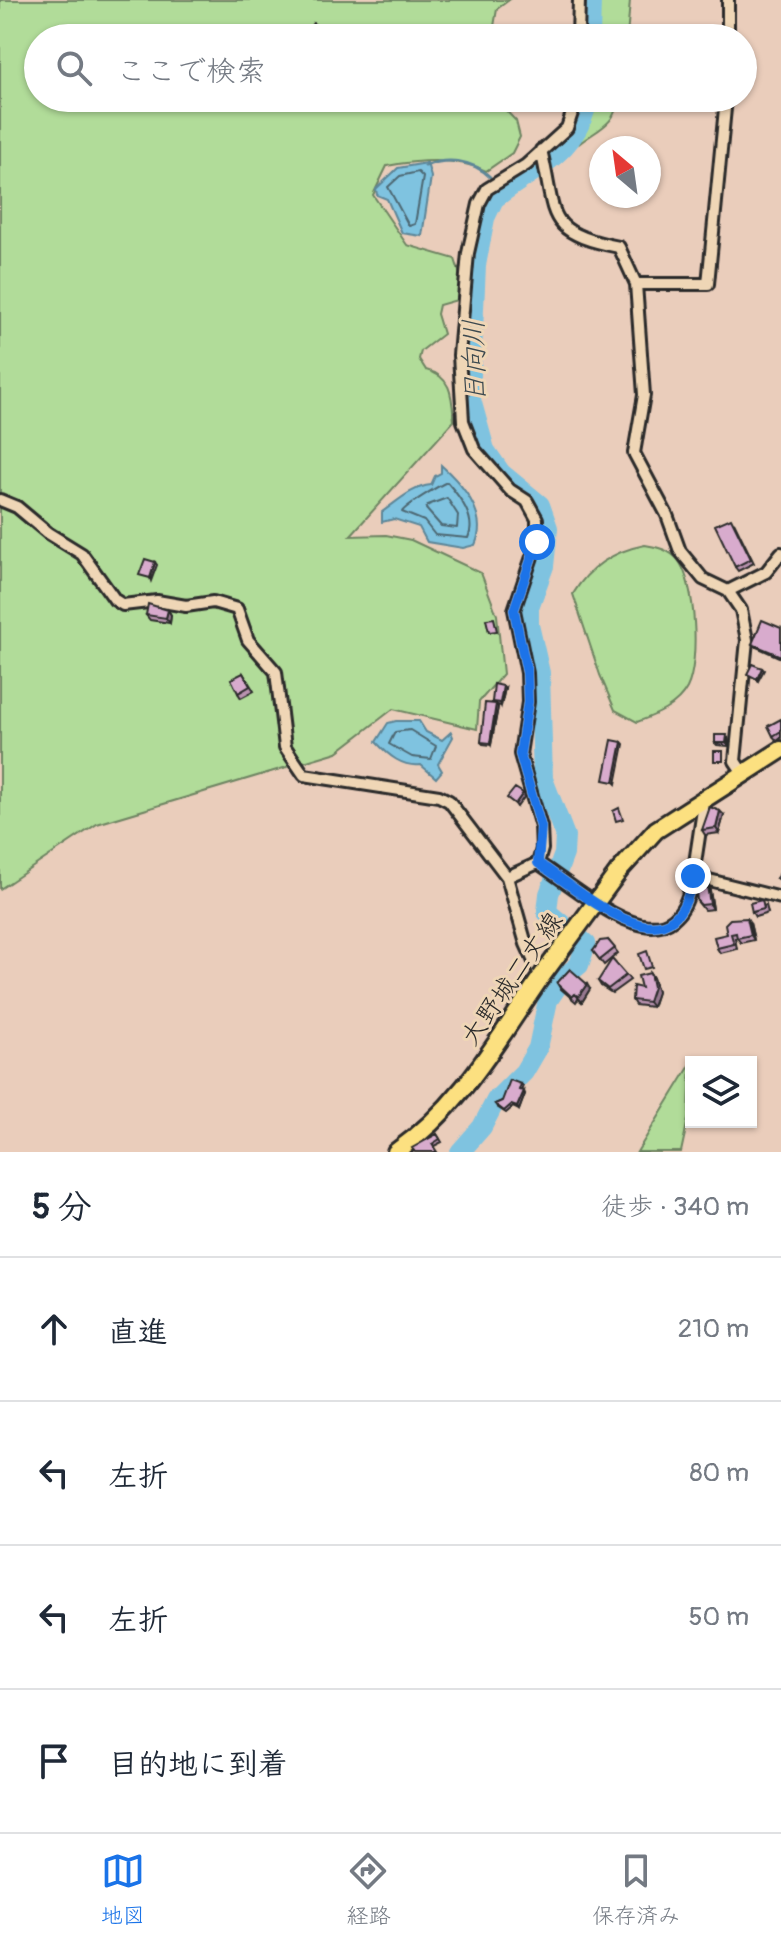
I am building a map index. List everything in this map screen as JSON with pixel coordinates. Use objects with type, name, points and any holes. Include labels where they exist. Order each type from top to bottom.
[{"type":"main road","name":"大野城二丈線","points":[[396,1152],[438,1121],[457,1098],[619,871],[656,830],[781,750]]},
{"type":"street","points":[[578,24],[579,0]]},
{"type":"street","points":[[728,0],[728,24]]},
{"type":"street","points":[[542,865],[541,827],[520,754],[528,702],[527,673],[514,610],[537,542],[537,519],[527,501],[510,490],[474,449],[463,421],[459,355],[468,253],[479,204],[487,189],[526,165],[567,128],[572,112]]},
{"type":"street","points":[[636,284],[708,284],[725,112]]},
{"type":"street","points":[[541,150],[551,210],[557,221],[576,236],[619,247],[636,284],[644,395],[634,453],[667,515],[680,551],[703,579],[728,591],[741,610],[747,640],[735,761],[743,773]]},
{"type":"street","points":[[0,500],[17,507],[48,533],[82,554],[115,600],[123,605],[157,601],[186,606],[213,602],[237,609],[248,640],[276,672],[285,747],[304,775],[439,796],[449,801],[507,877],[526,944],[537,974],[541,977]]},
{"type":"street","points":[[728,591],[766,572],[781,553]]},
{"type":"street","points":[[542,865],[605,909],[628,921],[654,928],[673,923],[688,904],[703,810],[697,801]]},
{"type":"street","points":[[507,877],[542,865]]},
{"type":"street","points":[[693,876],[781,898]]},
{"type":"green space","points":[[0,0],[509,0],[497,9],[494,24],[24,24],[24,112],[507,112],[516,121],[520,137],[512,153],[486,171],[463,163],[438,161],[387,166],[373,195],[407,245],[455,259],[462,281],[457,300],[439,305],[437,314],[443,334],[421,351],[419,359],[426,370],[446,382],[454,421],[350,536],[386,535],[411,540],[481,573],[497,615],[503,674],[479,702],[477,729],[393,709],[337,752],[97,824],[0,889]]},
{"type":"green space","points":[[593,0],[630,0],[628,24],[592,24]]},
{"type":"green space","points":[[588,112],[615,112],[606,125],[580,143]]},
{"type":"green space","points":[[645,545],[671,554],[684,571],[692,604],[695,643],[691,676],[683,695],[665,710],[637,722],[615,710],[573,594],[579,584],[603,562],[623,551]]},
{"type":"green space","points":[[685,1074],[686,1128],[681,1152],[637,1152]]},
{"type":"water","points":[[427,163],[431,177],[422,236],[402,233],[387,199],[377,195],[376,189],[398,168]]},
{"type":"water","points":[[441,465],[465,491],[476,512],[479,523],[475,545],[463,548],[427,542],[419,527],[394,519],[382,522],[382,512],[412,491],[431,485],[435,476],[441,473]]},
{"type":"water","points":[[419,721],[426,732],[442,740],[451,732],[453,737],[438,764],[442,771],[436,778],[421,765],[396,760],[376,742],[388,723]]},
{"type":"building","points":[[731,518],[751,559],[735,567],[715,525]]},
{"type":"building","points":[[145,559],[155,562],[150,578],[139,575]]},
{"type":"building","points":[[148,604],[168,610],[166,618],[146,615]]},
{"type":"building","points":[[494,618],[497,631],[489,632],[486,619]]},
{"type":"building","points":[[762,620],[781,628],[781,656],[752,644]]},
{"type":"building","points":[[752,664],[762,668],[757,679],[747,674]]},
{"type":"building","points":[[243,673],[250,686],[238,693],[231,679]]},
{"type":"building","points":[[494,684],[503,686],[500,703],[492,702]]},
{"type":"building","points":[[485,703],[496,704],[490,743],[481,742]]},
{"type":"building","points":[[781,719],[781,731],[773,736],[768,726]]},
{"type":"building","points":[[715,735],[727,735],[726,743],[715,743]]},
{"type":"building","points":[[612,740],[622,742],[614,782],[604,780]]},
{"type":"building","points":[[714,751],[723,751],[723,761],[714,761]]},
{"type":"building","points":[[515,788],[523,793],[515,804],[507,798]]},
{"type":"building","points":[[710,807],[720,811],[716,828],[702,830]]},
{"type":"building","points":[[619,808],[623,819],[616,821],[613,811]]},
{"type":"building","points":[[706,880],[710,904],[701,905],[697,901],[695,881]]},
{"type":"building","points":[[762,900],[764,909],[752,912],[750,903]]},
{"type":"building","points":[[747,918],[751,935],[737,938],[736,933],[731,934],[734,944],[717,948],[714,937],[727,934],[725,924],[730,919]]},
{"type":"building","points":[[608,940],[615,948],[600,960],[593,951],[600,941]]},
{"type":"building","points":[[647,951],[652,967],[644,969],[639,954]]},
{"type":"building","points":[[612,959],[626,975],[608,989],[598,981]]},
{"type":"building","points":[[570,969],[587,984],[578,997],[575,994],[572,997],[557,983]]},
{"type":"building","points":[[650,973],[653,987],[648,1002],[632,1000],[633,986],[641,988],[638,976]]},
{"type":"building","points":[[510,1080],[521,1084],[519,1090],[524,1091],[517,1107],[511,1105],[504,1111],[495,1104],[502,1101]]},
{"type":"building","points":[[437,1134],[440,1139],[432,1144],[437,1152],[415,1152],[412,1148]]},
{"type":"waterway","name":"日向川","points":[[590,24],[591,0]]},
{"type":"waterway","name":"日向川","points":[[460,1152],[482,1127],[496,1100],[524,1072],[538,1048],[548,1000],[563,978],[579,965],[586,944],[547,912],[549,894],[564,854],[565,836],[543,779],[540,673],[529,625],[529,607],[544,566],[548,528],[540,505],[501,473],[485,450],[470,396],[476,265],[485,218],[494,199],[565,146],[584,112]]},
{"type":"waterway","points":[[425,166],[459,162],[476,167],[490,177]]},
{"type":"route","points":[[537,542],[514,610],[527,673],[528,702],[520,754],[529,796],[541,827],[542,849],[538,863],[605,909],[628,921],[654,928],[673,923],[688,904],[693,876]]}]
